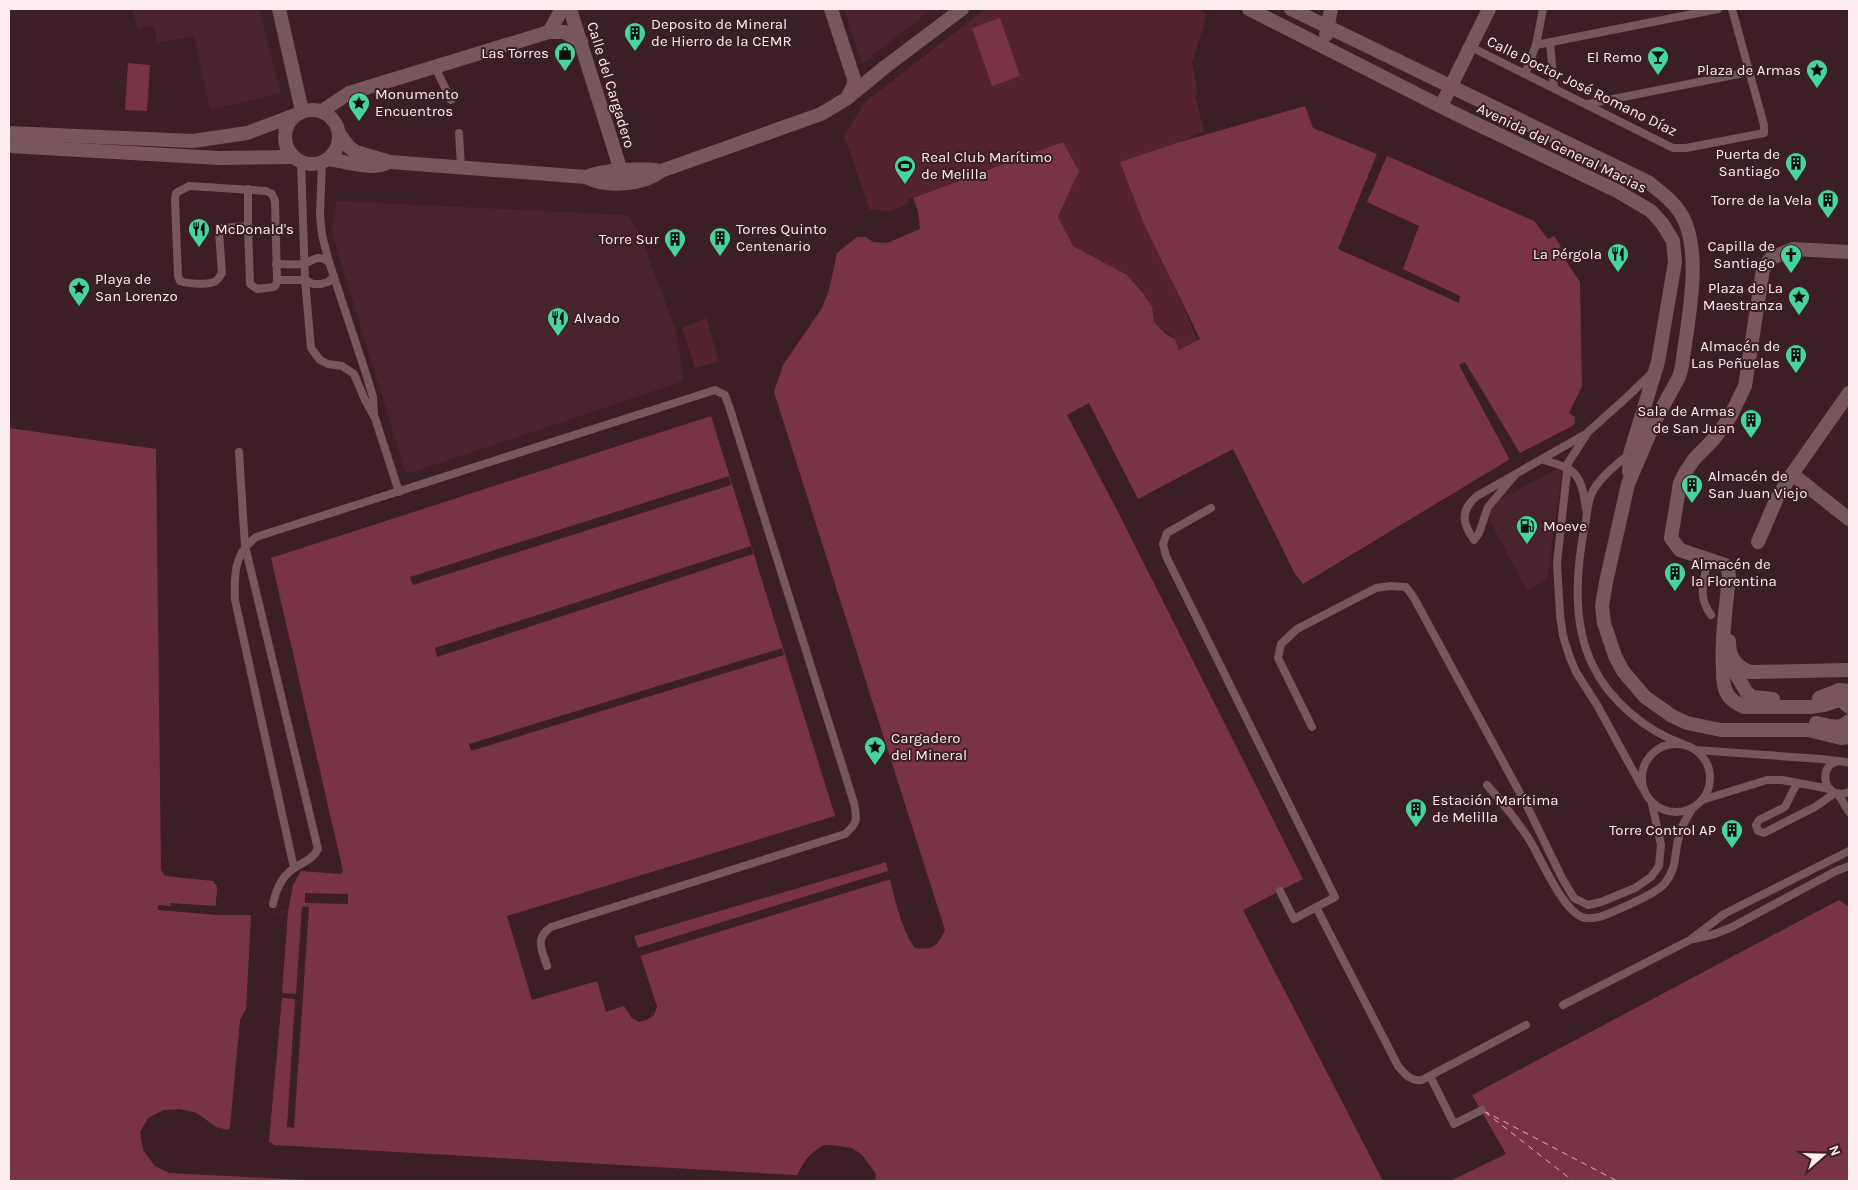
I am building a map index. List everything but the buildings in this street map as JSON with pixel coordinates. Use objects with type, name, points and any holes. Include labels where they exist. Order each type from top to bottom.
[{"type":"street","points":[[279,9],[300,112]]},
{"type":"street","points":[[549,32],[562,9]]},
{"type":"street","name":"Calle del Cargadero","points":[[570,9],[621,171]]},
{"type":"street","points":[[831,9],[854,80],[853,87],[846,99]]},
{"type":"street","points":[[9,133],[193,141],[247,133],[300,112],[315,109],[322,111],[334,120],[340,135],[349,147],[356,152],[390,162],[586,177],[603,182],[631,182],[649,178],[662,171],[821,114],[846,99],[962,9]]},
{"type":"street","name":"Avenida del General Macias","points":[[1249,9],[1441,106],[1617,191],[1651,211],[1662,223],[1673,241],[1675,262],[1657,365],[1628,484],[1602,606],[1604,623],[1615,656],[1633,684],[1645,697],[1672,716],[1687,723],[1721,730],[1808,730],[1841,738],[1849,737]]},
{"type":"street","name":"Avenida del General Macias","points":[[1290,9],[1648,182],[1664,194],[1680,212],[1689,233],[1694,261],[1681,371],[1636,452]]},
{"type":"street","points":[[1322,46],[1328,28],[1331,9]]},
{"type":"street","points":[[1441,106],[1489,9]]},
{"type":"street","points":[[322,111],[349,93],[549,32],[564,32],[580,41]]},
{"type":"street","points":[[300,112],[291,119],[285,134],[288,150],[297,159],[308,164],[326,161],[368,166],[384,165],[390,162]]},
{"type":"street","points":[[326,161],[336,152],[340,135]]},
{"type":"street","points":[[9,146],[219,158],[297,159]]},
{"type":"street","points":[[586,177],[597,173],[621,171],[648,169],[662,171]]},
{"type":"street","points":[[1849,252],[1793,249],[1771,258],[1763,269],[1745,386],[1730,417],[1714,439],[1686,470],[1680,483],[1671,538],[1680,550],[1725,565],[1729,573],[1722,640],[1724,688],[1728,696],[1744,707],[1810,707],[1836,701],[1842,701],[1849,707]]},
{"type":"street","points":[[1671,357],[1678,360],[1681,371],[1673,382],[1665,382],[1658,376],[1657,365],[1664,358],[1671,357]]},
{"type":"street","points":[[1758,542],[1777,498],[1849,393]]},
{"type":"street","points":[[1792,474],[1849,519]]},
{"type":"street","points":[[1729,573],[1735,576],[1738,583],[1729,642],[1730,652],[1733,661],[1740,668],[1750,672],[1849,670]]},
{"type":"street","points":[[1606,582],[1617,640],[1630,669],[1652,693],[1679,712],[1693,718],[1721,723],[1817,723],[1837,727],[1846,725],[1849,721]]},
{"type":"street","points":[[1722,640],[1730,663],[1745,690],[1753,697],[1760,699],[1809,700],[1840,690],[1849,691]]},
{"type":"street","points":[[1735,702],[1745,690]]},
{"type":"lane","points":[[1524,74],[1536,45],[1544,9]]},
{"type":"lane","points":[[1536,45],[1718,9]]},
{"type":"lane","points":[[1588,104],[1749,72],[1732,9]]},
{"type":"lane","points":[[1550,42],[1554,88]]},
{"type":"lane","name":"Calle Doctor José Romano Díaz","points":[[1470,47],[1588,104],[1673,148],[1686,148],[1764,132],[1749,72]]},
{"type":"lane","points":[[435,67],[451,100]]},
{"type":"lane","points":[[459,133],[461,167]]},
{"type":"lane","points":[[297,159],[311,348],[320,360],[328,364],[342,366],[354,374],[375,418],[399,492]]},
{"type":"lane","points":[[326,161],[320,215],[329,262],[368,380],[373,397],[375,418]]},
{"type":"lane","points":[[248,189],[250,284],[257,289],[270,289],[276,284],[275,201],[272,194],[266,191],[248,189],[188,186],[176,193],[175,210],[178,276],[180,281],[190,283],[213,282],[218,278],[222,273],[219,232],[222,228],[248,226]]},
{"type":"lane","points":[[276,264],[305,264],[317,258],[329,262]]},
{"type":"lane","points":[[277,280],[305,280],[312,284],[321,284],[328,282],[334,276]]},
{"type":"lane","points":[[1515,475],[1488,506],[1479,534],[1474,540],[1468,531],[1465,520],[1465,510],[1470,502],[1515,475],[1543,460],[1588,432],[1626,398],[1657,365]]},
{"type":"lane","points":[[294,868],[236,607],[234,581],[239,558],[245,546],[256,537],[715,390],[725,396],[845,775],[856,816],[854,826],[845,834],[551,927],[543,933],[540,941],[547,966]]},
{"type":"lane","points":[[1312,727],[1278,658],[1281,644],[1297,629],[1376,588],[1390,586],[1406,587],[1414,598],[1527,806],[1562,878],[1574,898],[1588,905],[1601,902],[1635,888],[1651,877],[1659,866],[1662,845],[1652,804],[1604,717],[1576,672],[1563,636],[1558,599],[1557,563],[1567,468],[1576,448],[1588,432]]},
{"type":"lane","points":[[239,452],[245,546],[318,849],[314,856],[294,868],[280,883],[273,904]]},
{"type":"lane","points":[[1636,452],[1617,463],[1592,493],[1578,565],[1582,631],[1593,666],[1612,695],[1641,721],[1661,734],[1696,750],[1821,759],[1849,763]]},
{"type":"lane","points":[[1543,460],[1567,468],[1581,481],[1587,516]]},
{"type":"lane","points":[[1211,508],[1167,533],[1163,544],[1166,556],[1335,898],[1294,919],[1280,891]]},
{"type":"lane","points":[[1708,559],[1702,596],[1704,606],[1711,615]]},
{"type":"lane","points":[[1642,787],[1642,769],[1650,754],[1665,745],[1683,744]]},
{"type":"lane","points":[[1487,785],[1512,814],[1568,906],[1582,917],[1606,915],[1640,900],[1664,885],[1675,868],[1678,840],[1682,825],[1692,808],[1702,800],[1709,788],[1710,773],[1705,760],[1696,750]]},
{"type":"lane","points":[[1838,762],[1830,766],[1825,775],[1827,785],[1849,812]]},
{"type":"lane","points":[[1702,800],[1767,780],[1797,783],[1834,792],[1849,792]]},
{"type":"lane","points":[[1797,783],[1785,807],[1759,820],[1756,825],[1758,830],[1764,833],[1815,807],[1834,792]]},
{"type":"lane","points":[[1652,804],[1664,811],[1678,812],[1692,808]]},
{"type":"lane","points":[[1563,1005],[1690,940],[1724,914],[1846,854],[1849,844]]},
{"type":"lane","points":[[1690,940],[1715,934],[1732,927],[1836,871],[1849,866]]},
{"type":"lane","points":[[1316,907],[1398,1066],[1410,1078],[1417,1081],[1430,1076],[1526,1025]]},
{"type":"lane","points":[[1430,1076],[1454,1124],[1482,1110]]},
{"type":"shaded area","points":[[132,9],[259,9],[281,93],[210,110],[194,36],[157,43],[154,25],[138,29]]},
{"type":"shaded area","points":[[844,9],[932,9],[862,64]]},
{"type":"shaded area","name":"Real Club Marítimo de Melilla","points":[[985,9],[1197,9],[1207,14],[1192,63],[1198,96],[1195,95],[1204,131],[1182,141],[1120,162],[1198,341],[1179,350],[1175,339],[1154,322],[1144,293],[1135,283],[1087,255],[1070,241],[1058,217],[1079,171],[1063,142],[909,199],[907,204],[891,211],[870,210],[844,136],[865,102]]},
{"type":"shaded area","points":[[1000,18],[1020,76],[992,86],[972,28]]},
{"type":"shaded area","points":[[128,63],[150,65],[147,111],[125,110]]},
{"type":"shaded area","points":[[1305,106],[1313,128],[1377,154],[1383,154],[1534,221],[1548,239],[1554,236],[1561,246],[1558,249],[1580,282],[1582,386],[1569,413],[1575,417],[1574,425],[1520,453],[1303,584],[1295,574],[1233,449],[1117,510],[1303,879],[1243,910],[1383,1181],[9,1181],[9,428],[156,449],[161,870],[165,876],[213,881],[217,888],[216,915],[251,915],[288,911],[293,885],[301,871],[341,874],[343,871],[271,558],[711,416],[835,816],[507,916],[532,1000],[597,981],[606,1012],[624,1006],[632,1018],[646,1020],[657,1007],[634,936],[886,862],[901,919],[915,948],[930,948],[934,946],[945,930],[774,392],[783,365],[822,308],[829,290],[837,253],[857,237],[866,237],[873,242],[887,243],[920,229],[918,211],[913,198],[1063,142],[1079,171],[1058,217],[1073,246],[1127,275],[1143,293],[1152,307],[1154,322],[1167,335],[1175,339],[1179,350],[1200,339],[1144,224],[1120,162],[1180,142]]},
{"type":"shaded area","points":[[337,201],[627,215],[638,229],[675,328],[684,381],[406,474],[331,231]]},
{"type":"shaded area","points":[[706,318],[719,362],[695,368],[682,328]]},
{"type":"shaded area","name":"Moeve","points":[[1563,466],[1547,580],[1527,591],[1483,508]]},
{"type":"shaded area","points":[[1839,900],[1849,907],[1849,1181],[1450,1181],[1506,1154],[1472,1095]]},
{"type":"pier","points":[[1377,154],[1387,156],[1367,202],[1419,226],[1403,269],[1460,296],[1459,303],[1338,249]]},
{"type":"pier","points":[[1465,362],[1520,453],[1510,460],[1459,365]]},
{"type":"pier","points":[[1089,403],[1138,499],[1117,510],[1067,415]]},
{"type":"pier","points":[[729,476],[731,485],[413,585],[410,577]]},
{"type":"pier","points":[[751,546],[753,554],[437,657],[435,648]]},
{"type":"pier","points":[[782,648],[784,655],[471,751],[469,744]]},
{"type":"pier","points":[[885,859],[886,862],[634,936],[638,948],[888,871],[891,879],[640,956],[657,1007],[654,1015],[639,1022],[632,1018],[624,1006],[627,1005],[634,1017],[639,1019],[652,1014],[654,1007],[637,957],[633,934]]},
{"type":"pier","points":[[305,893],[348,894],[348,904],[305,903]]},
{"type":"pier","points":[[170,903],[216,906],[216,915],[158,910],[158,905],[170,906]]},
{"type":"pier","points":[[302,906],[309,907],[294,1128],[287,1127],[295,999],[282,998],[269,1141],[274,1145],[797,1175],[806,1159],[816,1150],[824,1145],[831,1145],[852,1148],[862,1155],[876,1174],[875,1181],[326,1181],[169,1173],[155,1166],[143,1150],[140,1132],[148,1118],[164,1110],[180,1109],[197,1113],[216,1127],[228,1130],[230,1127],[240,1020],[246,1009],[251,915],[288,911],[282,993],[296,994]]},
{"type":"ferry route","points":[[1484,1111],[1617,1181]]},
{"type":"ferry route","points":[[1485,1112],[1573,1181]]},
{"type":"place","name":"Deposito de Mineral de Hierro de la CEMR","points":[[635,52]]},
{"type":"place","name":"Las Torres","points":[[565,72]]},
{"type":"place","name":"El Remo","points":[[1658,76]]},
{"type":"place","name":"Plaza de Armas","points":[[1817,89]]},
{"type":"place","name":"Monumento Encuentros","points":[[359,122]]},
{"type":"place","name":"Puerta de Santiago","points":[[1796,182]]},
{"type":"place","name":"Real Club Marítimo de Melilla","points":[[905,185]]},
{"type":"place","name":"Torre de la Vela","points":[[1828,219]]},
{"type":"place","name":"McDonald's","points":[[199,248]]},
{"type":"place","name":"Torres Quinto Centenario","points":[[720,257]]},
{"type":"place","name":"Torre Sur","points":[[675,258]]},
{"type":"place","name":"La Pérgola","points":[[1618,273]]},
{"type":"place","name":"Capilla de Santiago","points":[[1791,274]]},
{"type":"place","name":"Playa de San Lorenzo","points":[[79,307]]},
{"type":"place","name":"Plaza de La Maestranza","points":[[1799,316]]},
{"type":"place","name":"Alvado","points":[[558,337]]},
{"type":"place","name":"Almacén de Las Peñuelas","points":[[1796,374]]},
{"type":"place","name":"Sala de Armas de San Juan","points":[[1751,439]]},
{"type":"place","name":"Almacén de San Juan Viejo","points":[[1692,504]]},
{"type":"place","name":"Moeve","points":[[1527,545]]},
{"type":"place","name":"Almacén de la Florentina","points":[[1675,592]]},
{"type":"place","name":"Cargadero del Mineral","points":[[875,766]]},
{"type":"place","name":"Estación Marítima de Melilla","points":[[1416,828]]},
{"type":"place","name":"Torre Control AP","points":[[1732,849]]}]
